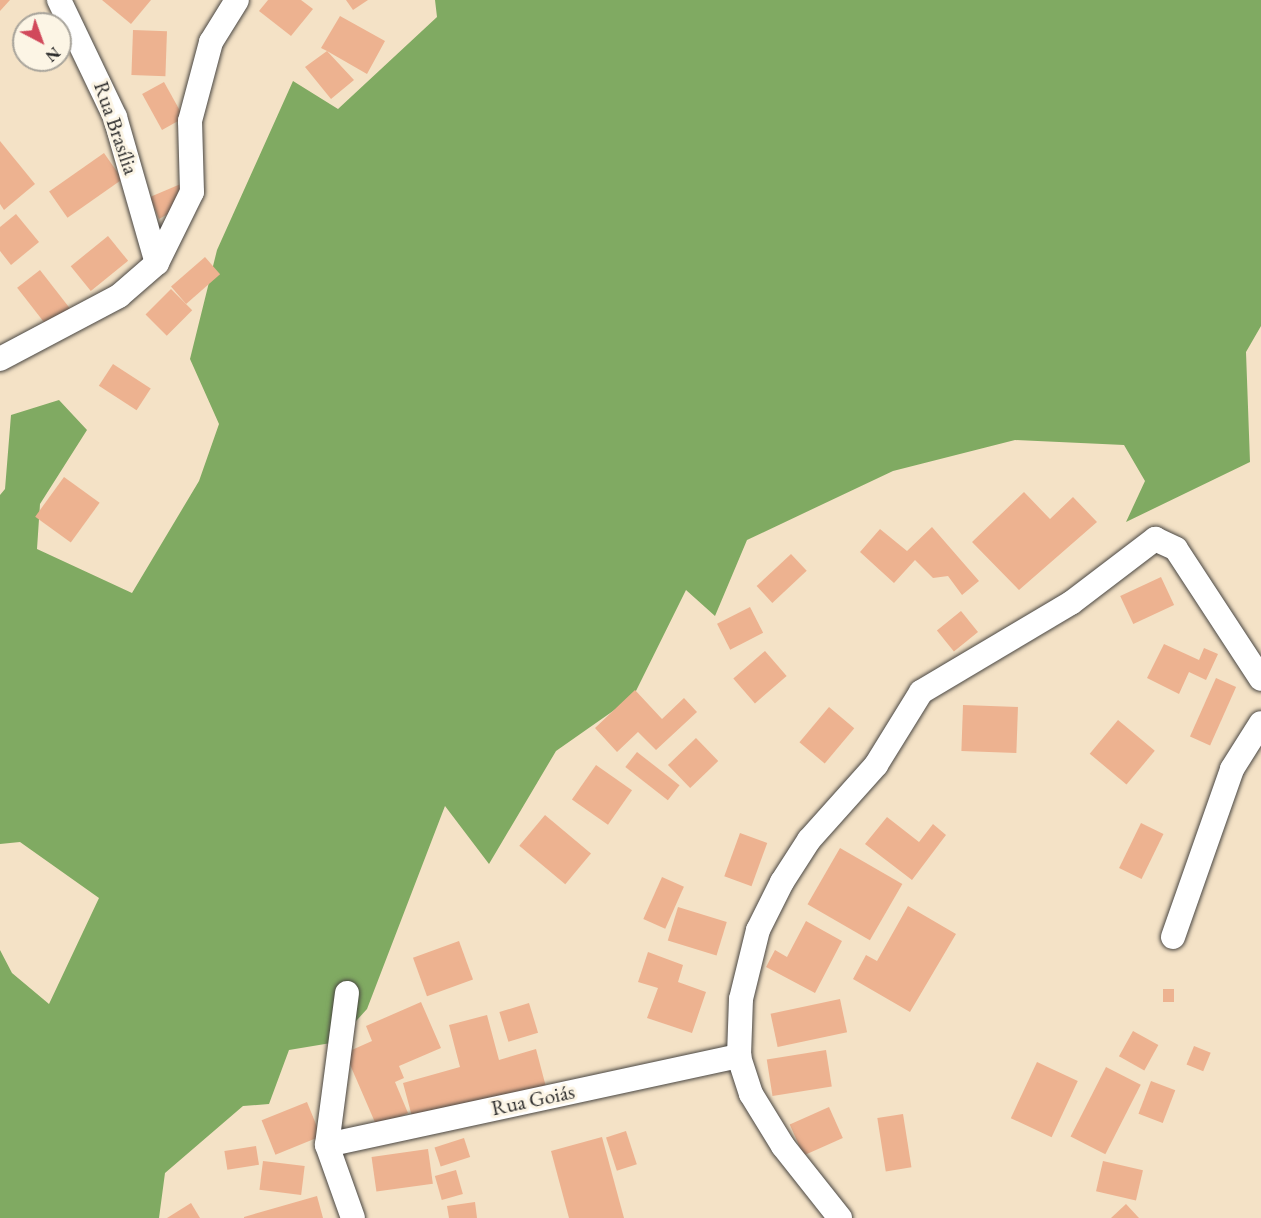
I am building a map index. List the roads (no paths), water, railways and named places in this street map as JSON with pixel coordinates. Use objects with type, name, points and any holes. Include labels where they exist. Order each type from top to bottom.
[{"type":"street","name":"Rua Brasília","points":[[59,0],[115,117],[157,263]]},
{"type":"street","points":[[0,359],[119,296],[157,263],[192,192],[190,121],[211,42],[237,0]]},
{"type":"street","points":[[840,1218],[783,1146],[751,1094],[739,1056],[748,962],[782,882],[809,840],[876,765],[921,692],[1071,603],[1155,539],[1176,549],[1261,679]]},
{"type":"street","points":[[1173,937],[1232,769],[1261,723]]},
{"type":"street","points":[[347,993],[327,1145],[353,1218]]},
{"type":"street","name":"Rua Goiás","points":[[327,1145],[739,1056]]}]
